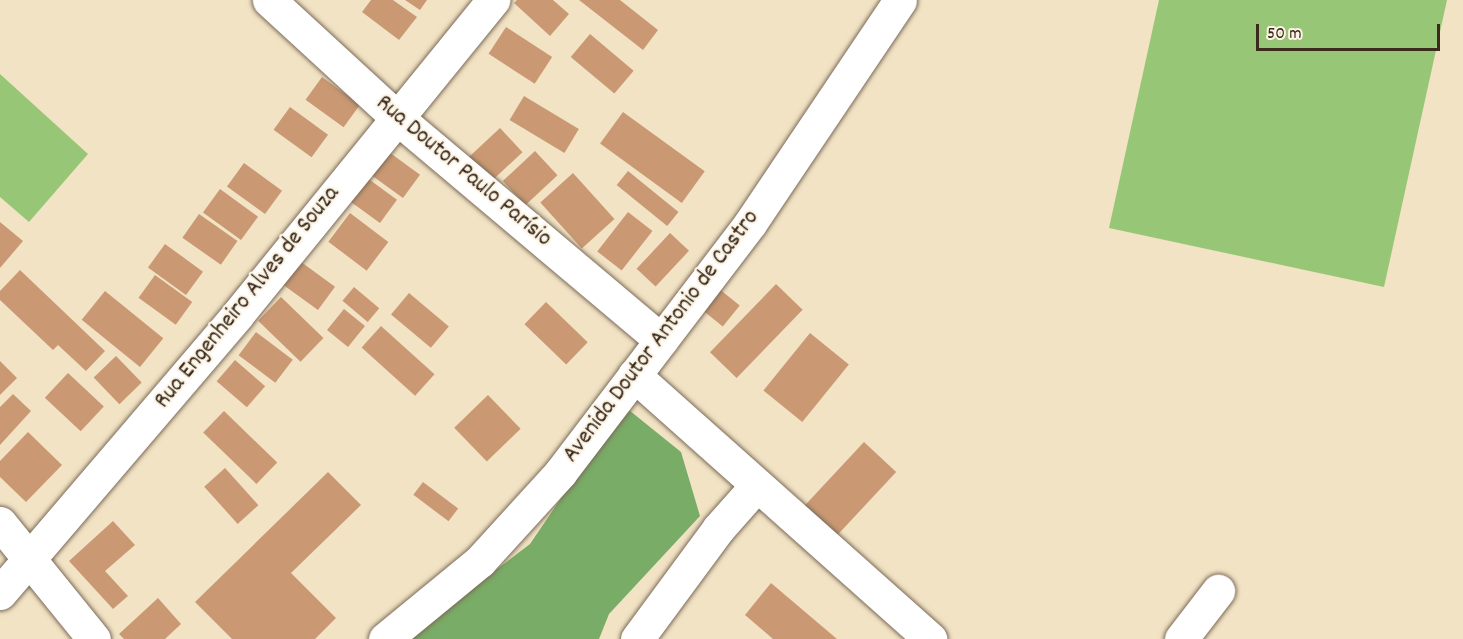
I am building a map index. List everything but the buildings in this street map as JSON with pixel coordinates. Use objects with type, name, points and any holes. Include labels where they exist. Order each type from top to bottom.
[{"type":"street","name":"Rua Doutor Paulo Parísio","points":[[269,0],[395,116],[661,340]]},
{"type":"street","name":"Rua Engenheiro Alves de Souza","points":[[0,593],[238,314],[395,116],[493,0]]},
{"type":"street","name":"Avenida Doutor Antonio de Castro","points":[[385,639],[437,599],[520,520],[751,222],[900,0]]},
{"type":"street","points":[[634,375],[930,639]]},
{"type":"street","points":[[637,639],[718,529],[756,486]]},
{"type":"street","points":[[0,523],[94,639]]},
{"type":"street","points":[[1181,639],[1218,591]]},
{"type":"green space","points":[[1159,0],[1447,0],[1384,287],[1109,228]]},
{"type":"green space","points":[[0,74],[88,154],[29,222],[0,197]]},
{"type":"green space","points":[[619,402],[681,452],[700,516],[609,614],[599,639],[405,639],[530,544],[583,466]]}]
